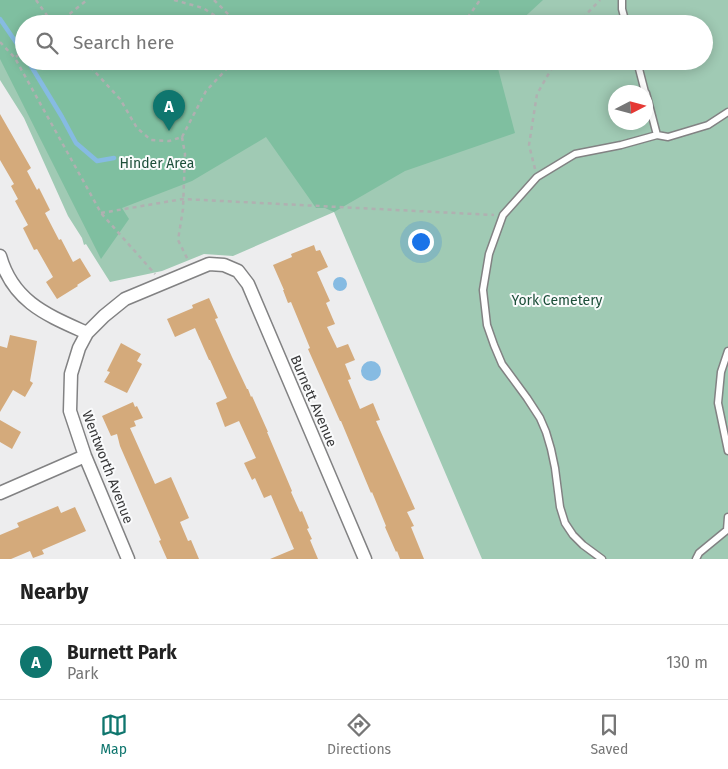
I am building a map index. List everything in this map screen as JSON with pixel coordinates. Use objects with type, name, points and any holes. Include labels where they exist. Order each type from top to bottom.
[{"type":"street","points":[[0,256],[9,279],[24,297],[38,309],[87,333]]},
{"type":"street","name":"Wentworth Avenue","points":[[128,559],[85,456],[70,411],[71,374],[79,348],[87,333],[125,299],[210,264],[224,265]]},
{"type":"street","name":"Burnett Avenue","points":[[224,265],[238,271],[248,284],[365,559]]},
{"type":"street","points":[[0,493],[85,456]]},
{"type":"lane","points":[[622,0],[624,15]]},
{"type":"lane","points":[[639,70],[643,85]]},
{"type":"lane","points":[[602,559],[583,545],[565,523],[560,507],[552,449],[546,432],[531,404],[502,364],[487,325],[483,290],[489,254],[503,215],[537,177],[575,154],[621,145],[657,135],[668,137],[708,125],[728,112]]},
{"type":"lane","points":[[653,121],[657,135]]},
{"type":"lane","points":[[728,351],[720,372],[718,403],[728,451]]},
{"type":"lane","points":[[696,559],[699,553],[728,530],[728,517]]},
{"type":"path","points":[[36,0],[47,15]]},
{"type":"path","points":[[68,15],[86,0]]},
{"type":"path","points":[[174,0],[203,8],[214,15]]},
{"type":"path","points":[[214,0],[229,15]]},
{"type":"path","points":[[469,15],[480,0]]},
{"type":"path","points":[[586,15],[600,0]]},
{"type":"path","points":[[0,42],[15,57]]},
{"type":"path","points":[[23,70],[102,213],[162,283]]},
{"type":"path","points":[[93,70],[120,99],[137,128],[151,140],[169,141],[182,137]]},
{"type":"path","points":[[192,271],[178,240],[183,209],[184,154],[182,137],[206,91],[226,70]]},
{"type":"path","points":[[537,177],[529,145],[537,94],[551,70]]},
{"type":"path","points":[[102,213],[183,200],[503,215]]},
{"type":"green space","name":"York Cemetery","points":[[0,0],[728,0],[728,559],[482,559],[334,212],[233,256],[204,254],[162,271],[110,282],[86,244],[84,245],[82,238],[68,216],[24,118],[0,80]]},
{"type":"green space","name":"Hinder Area","points":[[0,0],[543,0],[527,15],[15,15],[15,70],[498,70],[515,133],[405,171],[334,212],[325,208],[316,208],[266,137],[192,181],[122,208],[129,219],[101,259],[0,59]]},
{"type":"water","points":[[337,277],[343,277],[347,284],[343,291],[337,291],[333,287],[333,281]]},
{"type":"water","points":[[367,361],[375,361],[381,367],[381,375],[375,381],[367,381],[361,375],[361,367]]},
{"type":"building","points":[[0,114],[31,168],[27,171],[37,190],[39,188],[50,210],[45,213],[59,240],[61,239],[73,262],[80,258],[91,276],[57,299],[46,282],[53,277],[37,249],[34,250],[23,228],[28,225],[15,201],[18,199],[11,186],[14,184],[0,160]]},
{"type":"building","points":[[314,245],[316,251],[320,250],[328,267],[317,272],[330,301],[326,303],[335,324],[327,327],[337,348],[348,344],[355,360],[345,364],[351,379],[348,380],[360,409],[373,403],[380,420],[376,421],[415,509],[407,512],[414,526],[411,527],[424,559],[400,559],[396,552],[372,492],[308,349],[310,348],[291,302],[288,303],[273,265],[292,257],[291,254]]},
{"type":"building","points":[[209,298],[218,318],[215,319],[268,432],[300,512],[302,511],[309,528],[307,529],[312,539],[310,540],[318,559],[270,559],[294,549],[271,495],[264,498],[255,478],[252,480],[244,463],[256,458],[239,421],[225,427],[216,403],[227,398],[195,328],[175,337],[167,319],[193,308],[192,305]]},
{"type":"building","points":[[10,335],[37,341],[30,381],[33,383],[25,397],[13,390],[0,412],[0,346],[7,348]]},
{"type":"building","points":[[121,343],[141,354],[137,361],[142,364],[127,393],[104,382],[110,372],[107,371]]},
{"type":"building","points":[[133,402],[143,418],[134,421],[136,426],[130,428],[155,484],[171,477],[189,518],[180,522],[188,541],[191,540],[199,559],[167,559],[159,541],[161,540],[120,446],[117,434],[111,436],[102,416]]},
{"type":"building","points":[[0,420],[21,432],[12,449],[0,442]]},
{"type":"building","points":[[58,506],[61,513],[75,507],[86,531],[42,550],[44,554],[33,558],[30,551],[11,559],[0,559],[0,535],[19,527],[17,523]]},
{"type":"waterway","points":[[0,19],[15,41]]},
{"type":"waterway","points":[[33,70],[76,143],[97,161],[114,158]]},
{"type":"place","name":"Burnett Park","points":[[169,131]]}]
